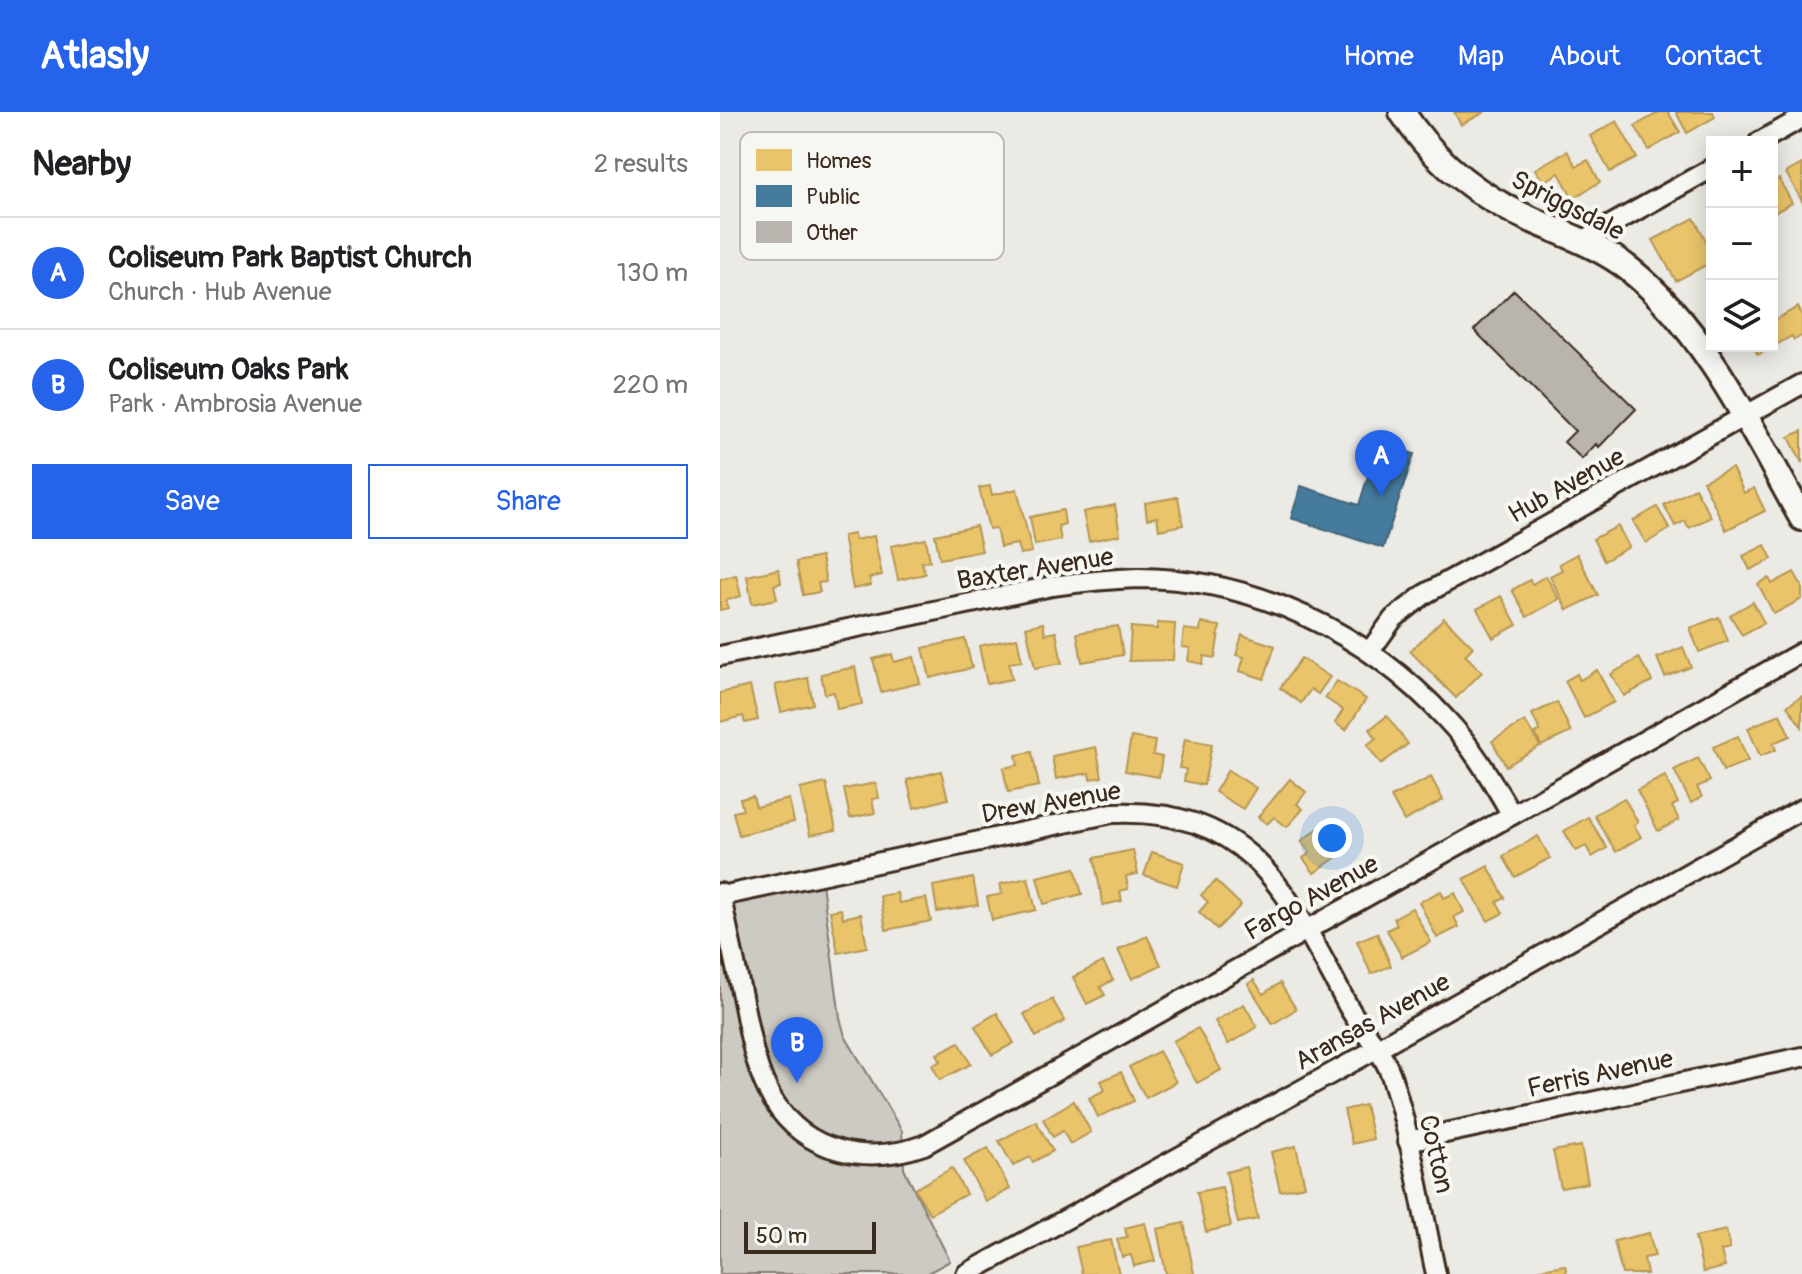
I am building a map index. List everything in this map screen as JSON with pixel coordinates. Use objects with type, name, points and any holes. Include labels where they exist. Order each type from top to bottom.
[{"type":"street","name":"Spriggsdale","points":[[1402,112],[1435,156],[1458,176],[1509,209],[1582,241],[1627,267],[1672,308],[1744,416],[1802,518]]},
{"type":"street","points":[[1770,136],[1802,118]]},
{"type":"street","points":[[1582,241],[1706,171]]},
{"type":"street","name":"Hub Avenue","points":[[1370,651],[1393,619],[1425,594],[1802,384]]},
{"type":"street","name":"Baxter Avenue","points":[[720,656],[1052,586],[1140,578],[1213,587],[1270,602],[1311,618],[1370,651],[1418,689],[1449,721],[1482,765],[1512,815]]},
{"type":"street","name":"Fargo Avenue","points":[[720,894],[755,1055],[774,1102],[793,1123],[836,1150],[877,1156],[903,1152],[924,1145],[1802,652]]},
{"type":"street","name":"Aransas Avenue","points":[[966,1274],[1376,1049],[1802,809]]},
{"type":"street","name":"Drew Avenue","points":[[720,894],[1093,817],[1132,813],[1190,822],[1235,844],[1272,876],[1307,930],[1356,1021],[1376,1049]]},
{"type":"street","name":"Cotton","points":[[1376,1049],[1387,1064],[1392,1079],[1436,1274]]},
{"type":"street","name":"Ferris Avenue","points":[[1408,1141],[1802,1057]]},
{"type":"shaded area","points":[[822,883],[845,1036],[902,1131],[904,1169],[950,1261],[926,1274],[720,1274],[720,905]]},
{"type":"building: Homes","points":[[1454,112],[1485,112],[1461,125]]},
{"type":"building: Homes","points":[[1660,112],[1668,112],[1680,132],[1649,150],[1635,126]]},
{"type":"building: Homes","points":[[1676,112],[1713,112],[1715,117],[1687,133]]},
{"type":"building: Homes","points":[[1617,121],[1637,158],[1610,172],[1590,136]]},
{"type":"building: Homes","points":[[1567,151],[1576,166],[1588,160],[1600,182],[1573,198],[1559,173],[1543,182],[1535,169]]},
{"type":"building: Homes","points":[[1802,164],[1802,201],[1786,173]]},
{"type":"building: Homes","points":[[1778,180],[1792,203],[1778,211],[1778,208]]},
{"type":"building: Homes","points":[[1694,218],[1706,241],[1706,265],[1676,281],[1653,240]]},
{"type":"building: Homes","points":[[1798,307],[1802,315],[1802,336],[1794,340],[1792,336],[1778,344],[1778,318]]},
{"type":"building: Homes","points":[[1802,431],[1802,463],[1789,437]]},
{"type":"building: Homes","points":[[1732,468],[1744,493],[1754,488],[1765,511],[1726,530],[1703,481]]},
{"type":"building: Homes","points":[[990,486],[992,495],[1017,489],[1032,552],[1020,554],[1017,544],[1000,547],[996,528],[989,529],[979,488]]},
{"type":"building: Homes","points":[[1695,488],[1711,517],[1689,528],[1685,521],[1675,526],[1664,505]]},
{"type":"building: Homes","points":[[1178,497],[1183,525],[1159,530],[1157,517],[1147,519],[1145,503]]},
{"type":"building: Homes","points":[[1115,505],[1120,535],[1089,541],[1083,512]]},
{"type":"building: Homes","points":[[1657,507],[1670,529],[1646,543],[1633,521]]},
{"type":"building: Homes","points":[[1063,510],[1065,524],[1058,526],[1061,540],[1035,545],[1030,517]]},
{"type":"building: Homes","points":[[976,526],[982,551],[940,559],[935,535]]},
{"type":"building: Homes","points":[[1618,526],[1629,547],[1604,561],[1593,539]]},
{"type":"building: Homes","points":[[854,534],[855,540],[874,536],[882,575],[869,578],[871,585],[853,589],[843,536]]},
{"type":"building: Homes","points":[[926,539],[930,561],[922,562],[925,574],[898,580],[891,546]]},
{"type":"building: Homes","points":[[1765,545],[1772,559],[1750,570],[1743,556]]},
{"type":"building: Homes","points":[[1577,554],[1598,595],[1567,610],[1550,576],[1562,570],[1559,564]]},
{"type":"building: Homes","points":[[821,557],[826,582],[818,583],[820,592],[803,595],[796,562]]},
{"type":"building: Homes","points":[[779,569],[781,583],[774,585],[777,599],[752,604],[747,576]]},
{"type":"building: Homes","points":[[1794,572],[1802,586],[1802,599],[1774,614],[1758,584],[1769,578],[1772,584]]},
{"type":"building: Homes","points":[[736,575],[741,596],[726,600],[728,608],[720,610],[720,579]]},
{"type":"building: Homes","points":[[1546,576],[1559,599],[1527,617],[1512,590]]},
{"type":"building: Homes","points":[[1501,596],[1517,625],[1493,638],[1477,609]]},
{"type":"building: Homes","points":[[1753,602],[1764,623],[1742,635],[1730,615]]},
{"type":"building: Homes","points":[[1719,617],[1728,641],[1699,652],[1690,628]]},
{"type":"building: Homes","points":[[1444,618],[1473,647],[1465,655],[1482,672],[1456,698],[1410,651]]},
{"type":"building: Homes","points":[[1043,623],[1045,634],[1056,632],[1062,663],[1035,668],[1026,627]]},
{"type":"building: Homes","points":[[1157,623],[1175,624],[1173,660],[1129,661],[1131,627],[1157,629]]},
{"type":"building: Homes","points":[[1201,623],[1220,626],[1215,658],[1204,656],[1203,664],[1188,661],[1190,648],[1182,647],[1184,629],[1200,631]]},
{"type":"building: Homes","points":[[1118,626],[1123,655],[1082,662],[1077,633]]},
{"type":"building: Homes","points":[[1242,635],[1275,646],[1264,679],[1240,671],[1244,657],[1236,655]]},
{"type":"building: Homes","points":[[1017,638],[1022,661],[1009,663],[1012,679],[987,684],[979,646]]},
{"type":"building: Homes","points":[[965,639],[972,668],[930,678],[923,648]]},
{"type":"building: Homes","points":[[1683,647],[1691,667],[1665,677],[1657,658]]},
{"type":"building: Homes","points":[[892,654],[894,662],[914,657],[920,683],[881,692],[873,659]]},
{"type":"building: Homes","points":[[1301,658],[1330,677],[1318,694],[1311,689],[1301,703],[1280,688]]},
{"type":"building: Homes","points":[[1639,658],[1652,681],[1624,696],[1611,674]]},
{"type":"building: Homes","points":[[855,667],[862,704],[837,709],[834,692],[825,694],[821,674]]},
{"type":"building: Homes","points":[[1597,670],[1614,702],[1584,718],[1565,681],[1577,674],[1580,680]]},
{"type":"building: Homes","points":[[808,678],[813,704],[781,712],[775,685]]},
{"type":"building: Homes","points":[[1337,681],[1366,699],[1346,730],[1335,723],[1343,710],[1325,698]]},
{"type":"building: Homes","points":[[750,686],[758,720],[745,723],[743,716],[720,722],[720,693]]},
{"type":"building: Homes","points":[[1802,696],[1802,727],[1787,706]]},
{"type":"building: Homes","points":[[1557,702],[1571,732],[1541,746],[1535,733],[1540,731],[1532,714]]},
{"type":"building: Homes","points":[[1780,714],[1790,736],[1773,743],[1776,750],[1760,756],[1748,728]]},
{"type":"building: Homes","points":[[1387,716],[1408,744],[1381,764],[1367,745],[1376,738],[1370,729]]},
{"type":"building: Homes","points":[[1525,721],[1540,746],[1506,766],[1492,741]]},
{"type":"building: Homes","points":[[1738,736],[1748,761],[1723,771],[1713,747]]},
{"type":"building: Homes","points":[[1131,737],[1155,741],[1153,755],[1162,757],[1159,777],[1125,771]]},
{"type":"building: Homes","points":[[1185,739],[1212,744],[1204,785],[1184,781],[1186,769],[1179,768]]},
{"type":"building: Homes","points":[[1096,747],[1102,777],[1090,779],[1089,773],[1056,779],[1052,756]]},
{"type":"building: Homes","points":[[1032,752],[1039,786],[1008,792],[1003,768],[1018,765],[1016,755]]},
{"type":"building: Homes","points":[[1698,758],[1710,781],[1697,787],[1702,797],[1691,803],[1674,770]]},
{"type":"building: Homes","points":[[1228,770],[1256,788],[1243,809],[1215,792]]},
{"type":"building: Homes","points":[[941,771],[948,799],[914,808],[907,780]]},
{"type":"building: Homes","points":[[1665,776],[1678,803],[1672,806],[1679,820],[1658,831],[1637,790]]},
{"type":"building: Homes","points":[[1431,777],[1443,800],[1404,821],[1391,797]]},
{"type":"building: Homes","points":[[1290,779],[1306,792],[1297,804],[1303,809],[1287,827],[1274,817],[1267,824],[1258,817]]},
{"type":"building: Homes","points":[[826,783],[836,830],[810,835],[800,789]]},
{"type":"building: Homes","points":[[876,783],[879,798],[872,799],[875,813],[850,818],[844,789]]},
{"type":"building: Homes","points":[[753,796],[756,807],[789,799],[794,822],[739,835],[733,812],[743,810],[740,799]]},
{"type":"building: Homes","points":[[1624,798],[1638,822],[1634,825],[1641,837],[1616,852],[1594,815]]},
{"type":"building: Homes","points":[[1588,817],[1607,848],[1592,857],[1586,846],[1576,851],[1564,831]]},
{"type":"building: Homes","points":[[1319,828],[1338,856],[1314,873],[1303,858],[1310,853],[1301,841]]},
{"type":"building: Homes","points":[[1538,836],[1550,858],[1515,877],[1503,856]]},
{"type":"building: Homes","points":[[1133,850],[1138,874],[1126,876],[1128,889],[1120,891],[1122,901],[1103,905],[1094,858]]},
{"type":"building: Homes","points":[[1152,852],[1184,863],[1177,886],[1144,875]]},
{"type":"building: Homes","points":[[1488,866],[1505,898],[1497,902],[1503,913],[1488,921],[1464,879]]},
{"type":"building: Homes","points":[[1075,868],[1082,894],[1044,904],[1037,877]]},
{"type":"building: Homes","points":[[973,878],[978,905],[937,912],[933,886]]},
{"type":"building: Homes","points":[[1028,878],[1036,910],[992,920],[987,897],[1002,894],[1000,884]]},
{"type":"building: Homes","points":[[1216,881],[1241,905],[1217,929],[1199,912],[1208,902],[1201,895]]},
{"type":"building: Homes","points":[[1441,891],[1444,898],[1455,893],[1464,912],[1454,917],[1459,927],[1437,938],[1419,902]]},
{"type":"building: Homes","points":[[897,893],[899,903],[926,898],[931,921],[886,930],[880,896]]},
{"type":"building: Homes","points":[[1412,908],[1431,942],[1402,957],[1387,930],[1397,925],[1394,918]]},
{"type":"building: Homes","points":[[841,909],[843,918],[861,914],[867,947],[838,953],[830,911]]},
{"type":"building: Homes","points":[[1377,933],[1391,966],[1371,974],[1357,941]]},
{"type":"building: Homes","points":[[1147,936],[1161,965],[1132,979],[1118,950]]},
{"type":"building: Homes","points":[[1103,962],[1113,980],[1100,987],[1105,995],[1087,1004],[1073,977]]},
{"type":"building: Homes","points":[[1254,980],[1263,994],[1280,983],[1296,1009],[1273,1024],[1248,984]]},
{"type":"building: Homes","points":[[1052,999],[1065,1021],[1036,1037],[1024,1014]]},
{"type":"building: Homes","points":[[1244,1004],[1257,1027],[1228,1044],[1215,1021]]},
{"type":"building: Homes","points":[[997,1013],[1014,1043],[992,1055],[975,1026]]},
{"type":"building: Homes","points":[[1198,1028],[1221,1070],[1197,1083],[1173,1041]]},
{"type":"building: Homes","points":[[959,1042],[971,1064],[940,1080],[932,1065],[941,1061],[937,1054]]},
{"type":"building: Homes","points":[[1159,1051],[1176,1082],[1146,1098],[1129,1067]]},
{"type":"building: Homes","points":[[1121,1072],[1134,1101],[1098,1117],[1089,1098],[1105,1090],[1101,1081]]},
{"type":"building: Homes","points":[[1074,1101],[1091,1132],[1070,1144],[1063,1131],[1053,1137],[1043,1119]]},
{"type":"building: Homes","points":[[1365,1105],[1373,1139],[1352,1144],[1344,1110]]},
{"type":"building: Homes","points":[[1036,1121],[1053,1151],[1033,1162],[1030,1157],[1013,1166],[999,1141]]},
{"type":"building: Homes","points":[[1296,1146],[1305,1186],[1280,1191],[1271,1152]]},
{"type":"building: Homes","points":[[1581,1146],[1588,1183],[1561,1188],[1553,1151]]},
{"type":"building: Homes","points":[[988,1148],[1010,1189],[986,1202],[964,1161]]},
{"type":"building: Homes","points":[[1246,1167],[1258,1219],[1238,1223],[1226,1172]]},
{"type":"building: Homes","points":[[952,1168],[966,1194],[930,1214],[915,1189]]},
{"type":"building: Homes","points":[[1222,1187],[1231,1226],[1206,1232],[1197,1192]]},
{"type":"building: Homes","points":[[1145,1223],[1155,1261],[1134,1266],[1131,1255],[1122,1257],[1117,1239],[1127,1237],[1125,1228]]},
{"type":"building: Homes","points":[[1184,1223],[1194,1274],[1166,1274],[1157,1229]]},
{"type":"building: Homes","points":[[1726,1230],[1730,1249],[1721,1251],[1725,1267],[1703,1272],[1695,1237]]},
{"type":"building: Homes","points":[[1649,1233],[1655,1256],[1644,1258],[1647,1274],[1622,1274],[1614,1241]]},
{"type":"building: Homes","points":[[1111,1240],[1119,1274],[1082,1274],[1076,1247]]},
{"type":"building: Homes","points":[[1565,1265],[1567,1274],[1540,1274],[1540,1269]]},
{"type":"building: Public","points":[[1378,443],[1414,454],[1383,548],[1291,518],[1301,486],[1359,505]]},
{"type":"building: Other","points":[[1514,290],[1636,409],[1599,447],[1596,444],[1582,459],[1564,442],[1575,431],[1474,330]]},
{"type":"place","name":"Coliseum Park Baptist Church","points":[[1381,496]]},
{"type":"place","name":"Coliseum Oaks Park","points":[[797,1083]]}]
